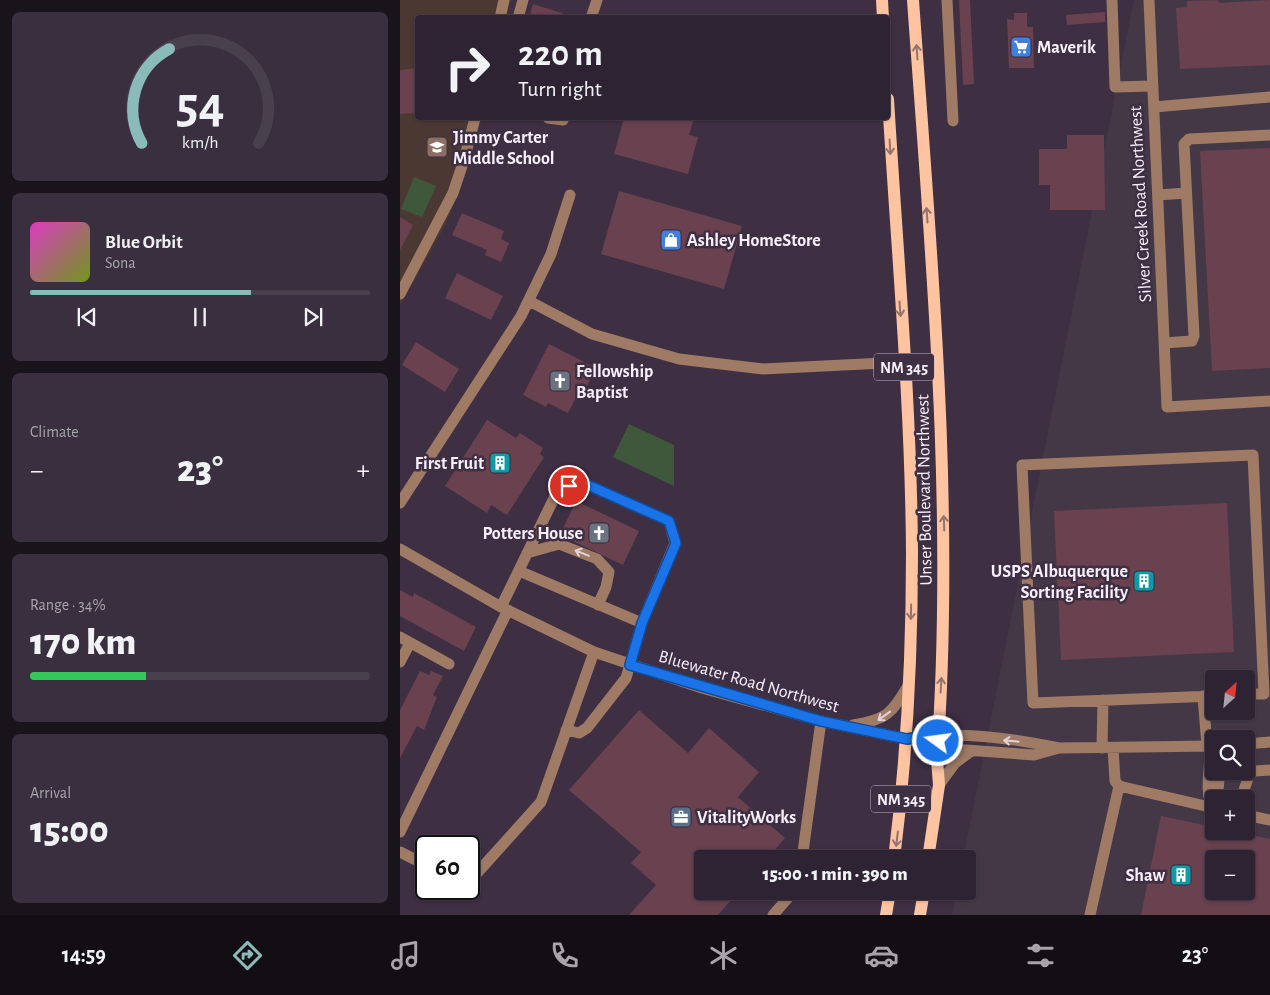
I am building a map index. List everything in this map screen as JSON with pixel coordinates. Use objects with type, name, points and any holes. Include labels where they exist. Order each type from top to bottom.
[{"type":"main road","points":[[882,0],[883,15]]},
{"type":"main road","name":"Unser Boulevard Northwest","points":[[915,3],[941,413],[945,554],[938,748],[939,785],[929,850]]},
{"type":"main road","name":"Unser Boulevard Northwest","points":[[889,120],[904,362],[912,553],[907,739],[895,850]]},
{"type":"main road","points":[[886,915],[888,900]]},
{"type":"main road","points":[[920,915],[922,900]]},
{"type":"street","points":[[501,15],[504,0]]},
{"type":"street","points":[[519,15],[523,0]]},
{"type":"street","points":[[947,0],[953,121]]},
{"type":"street","points":[[1112,0],[1115,87],[1153,86]]},
{"type":"street","name":"Silver Creek Road Northwest","points":[[1149,0],[1167,406],[1270,401]]},
{"type":"street","points":[[592,15],[594,1]]},
{"type":"street","points":[[1154,107],[1270,98]]},
{"type":"street","points":[[400,294],[453,193],[474,120]]},
{"type":"street","points":[[1164,343],[1192,341],[1194,336],[1184,144],[1189,139],[1270,135]]},
{"type":"street","points":[[1158,195],[1186,193]]},
{"type":"street","points":[[400,503],[529,300],[551,254],[570,195]]},
{"type":"street","points":[[529,300],[592,334],[679,359],[763,369],[904,362]]},
{"type":"street","points":[[1205,696],[1033,703],[1022,464],[1253,455],[1264,694],[1255,694]]},
{"type":"street","points":[[400,832],[505,608],[527,553],[558,490],[581,482],[669,521],[676,543],[642,623],[626,678],[586,728],[579,733],[566,730]]},
{"type":"street","points":[[527,553],[559,544],[597,559],[609,572],[606,587],[598,605]]},
{"type":"street","name":"Bluewater Road Northwest","points":[[400,549],[505,608],[594,652],[630,665],[821,721],[907,739],[938,748],[970,752],[1034,755],[1059,748]]},
{"type":"street","points":[[519,571],[642,623]]},
{"type":"street","points":[[400,662],[405,640],[449,664]]},
{"type":"street","points":[[480,870],[541,802],[594,652]]},
{"type":"street","points":[[845,726],[878,721],[894,707],[909,684]]},
{"type":"street","points":[[1103,700],[1108,748],[1115,781],[1119,786],[1205,803]]},
{"type":"street","points":[[803,850],[821,721]]},
{"type":"street","name":"Bluewater Road Northwest","points":[[907,739],[939,734],[1035,743],[1059,748],[1205,746]]},
{"type":"street","points":[[1255,743],[1270,742]]},
{"type":"street","points":[[939,785],[955,763],[970,752]]},
{"type":"street","points":[[1243,790],[1249,775],[1255,771],[1270,770]]},
{"type":"street","points":[[1090,915],[1119,786]]},
{"type":"street","points":[[1255,817],[1270,820]]},
{"type":"street","points":[[400,852],[415,860]]},
{"type":"street","points":[[774,915],[786,900]]},
{"type":"shaded area","name":"Jimmy Carter Middle School","points":[[400,0],[511,0],[507,15],[415,15],[415,120],[481,120],[465,176],[446,224],[400,306]]},
{"type":"shaded area","points":[[1134,0],[1270,0],[1270,915],[952,915],[955,900],[976,900],[976,850],[965,850]]},
{"type":"green space","points":[[414,177],[436,186],[422,217],[401,209]]},
{"type":"green space","points":[[629,424],[674,445],[674,486],[613,457]]},
{"type":"building","points":[[959,0],[970,0],[974,84],[963,85]]},
{"type":"building","points":[[1218,0],[1219,3],[1270,0],[1270,65],[1180,69],[1176,8],[1187,7],[1187,1]]},
{"type":"building","points":[[533,4],[568,15],[530,15]]},
{"type":"building","points":[[1105,12],[1105,22],[1067,25],[1066,15]]},
{"type":"building","name":"Maverik","points":[[1014,13],[1027,13],[1027,27],[1033,27],[1034,68],[1009,68],[1007,19],[1014,20]]},
{"type":"building","points":[[415,68],[415,113],[400,114],[400,70]]},
{"type":"building","points":[[623,120],[693,120],[689,135],[698,137],[688,174],[614,154]]},
{"type":"building","points":[[1067,135],[1104,135],[1105,210],[1050,210],[1050,185],[1039,185],[1039,149],[1067,149]]},
{"type":"building","points":[[1270,148],[1270,368],[1212,371],[1200,151]]},
{"type":"building","name":"Ashley HomeStore","points":[[619,191],[742,226],[724,289],[601,254]]},
{"type":"building","points":[[462,213],[504,231],[501,239],[509,243],[501,262],[485,255],[487,250],[452,235]]},
{"type":"building","points":[[400,217],[413,225],[400,250]]},
{"type":"building","points":[[457,273],[503,296],[491,320],[445,298]]},
{"type":"building","points":[[416,342],[459,369],[445,392],[402,365]]},
{"type":"building","name":"Fellowship Baptist","points":[[549,344],[596,368],[582,396],[578,394],[568,413],[548,403],[546,407],[523,395]]},
{"type":"building","name":"First Fruit","points":[[487,420],[516,438],[520,433],[543,448],[540,454],[544,457],[507,515],[491,505],[487,513],[445,486]]},
{"type":"building","name":"Potters House","points":[[576,501],[639,531],[623,565],[560,535]]},
{"type":"building","name":"USPS Albuquerque Sorting Facility","points":[[1227,503],[1234,652],[1061,660],[1054,511]]},
{"type":"building","points":[[400,590],[413,597],[414,593],[476,627],[464,651],[400,616]]},
{"type":"building","points":[[420,671],[429,675],[431,671],[443,676],[433,695],[437,697],[424,730],[417,726],[400,758],[400,710]]},
{"type":"building","name":"VitalityWorks","points":[[639,710],[688,753],[709,728],[759,772],[738,797],[785,838],[775,850],[694,850],[694,900],[731,900],[718,915],[629,915],[656,885],[631,863],[641,852],[569,790]]},
{"type":"building","name":"Shaw","points":[[1161,816],[1205,825],[1205,840],[1255,840],[1255,836],[1270,839],[1270,915],[1141,915]]},
{"type":"place","name":"Maverik","points":[[1021,47]]},
{"type":"place","name":"Jimmy Carter Middle School","points":[[437,147]]},
{"type":"place","name":"Ashley HomeStore","points":[[671,240]]},
{"type":"place","name":"Fellowship Baptist","points":[[560,381]]},
{"type":"place","name":"First Fruit","points":[[500,463]]},
{"type":"place","name":"Potters House","points":[[599,533]]},
{"type":"place","name":"USPS Albuquerque Sorting Facility","points":[[1144,581]]},
{"type":"place","name":"VitalityWorks","points":[[681,817]]},
{"type":"place","name":"Shaw","points":[[1181,875]]},
{"type":"route","points":[[569,486],[581,482],[669,521],[676,543],[642,623],[630,665],[821,721],[907,739],[939,734],[938,741]]}]
